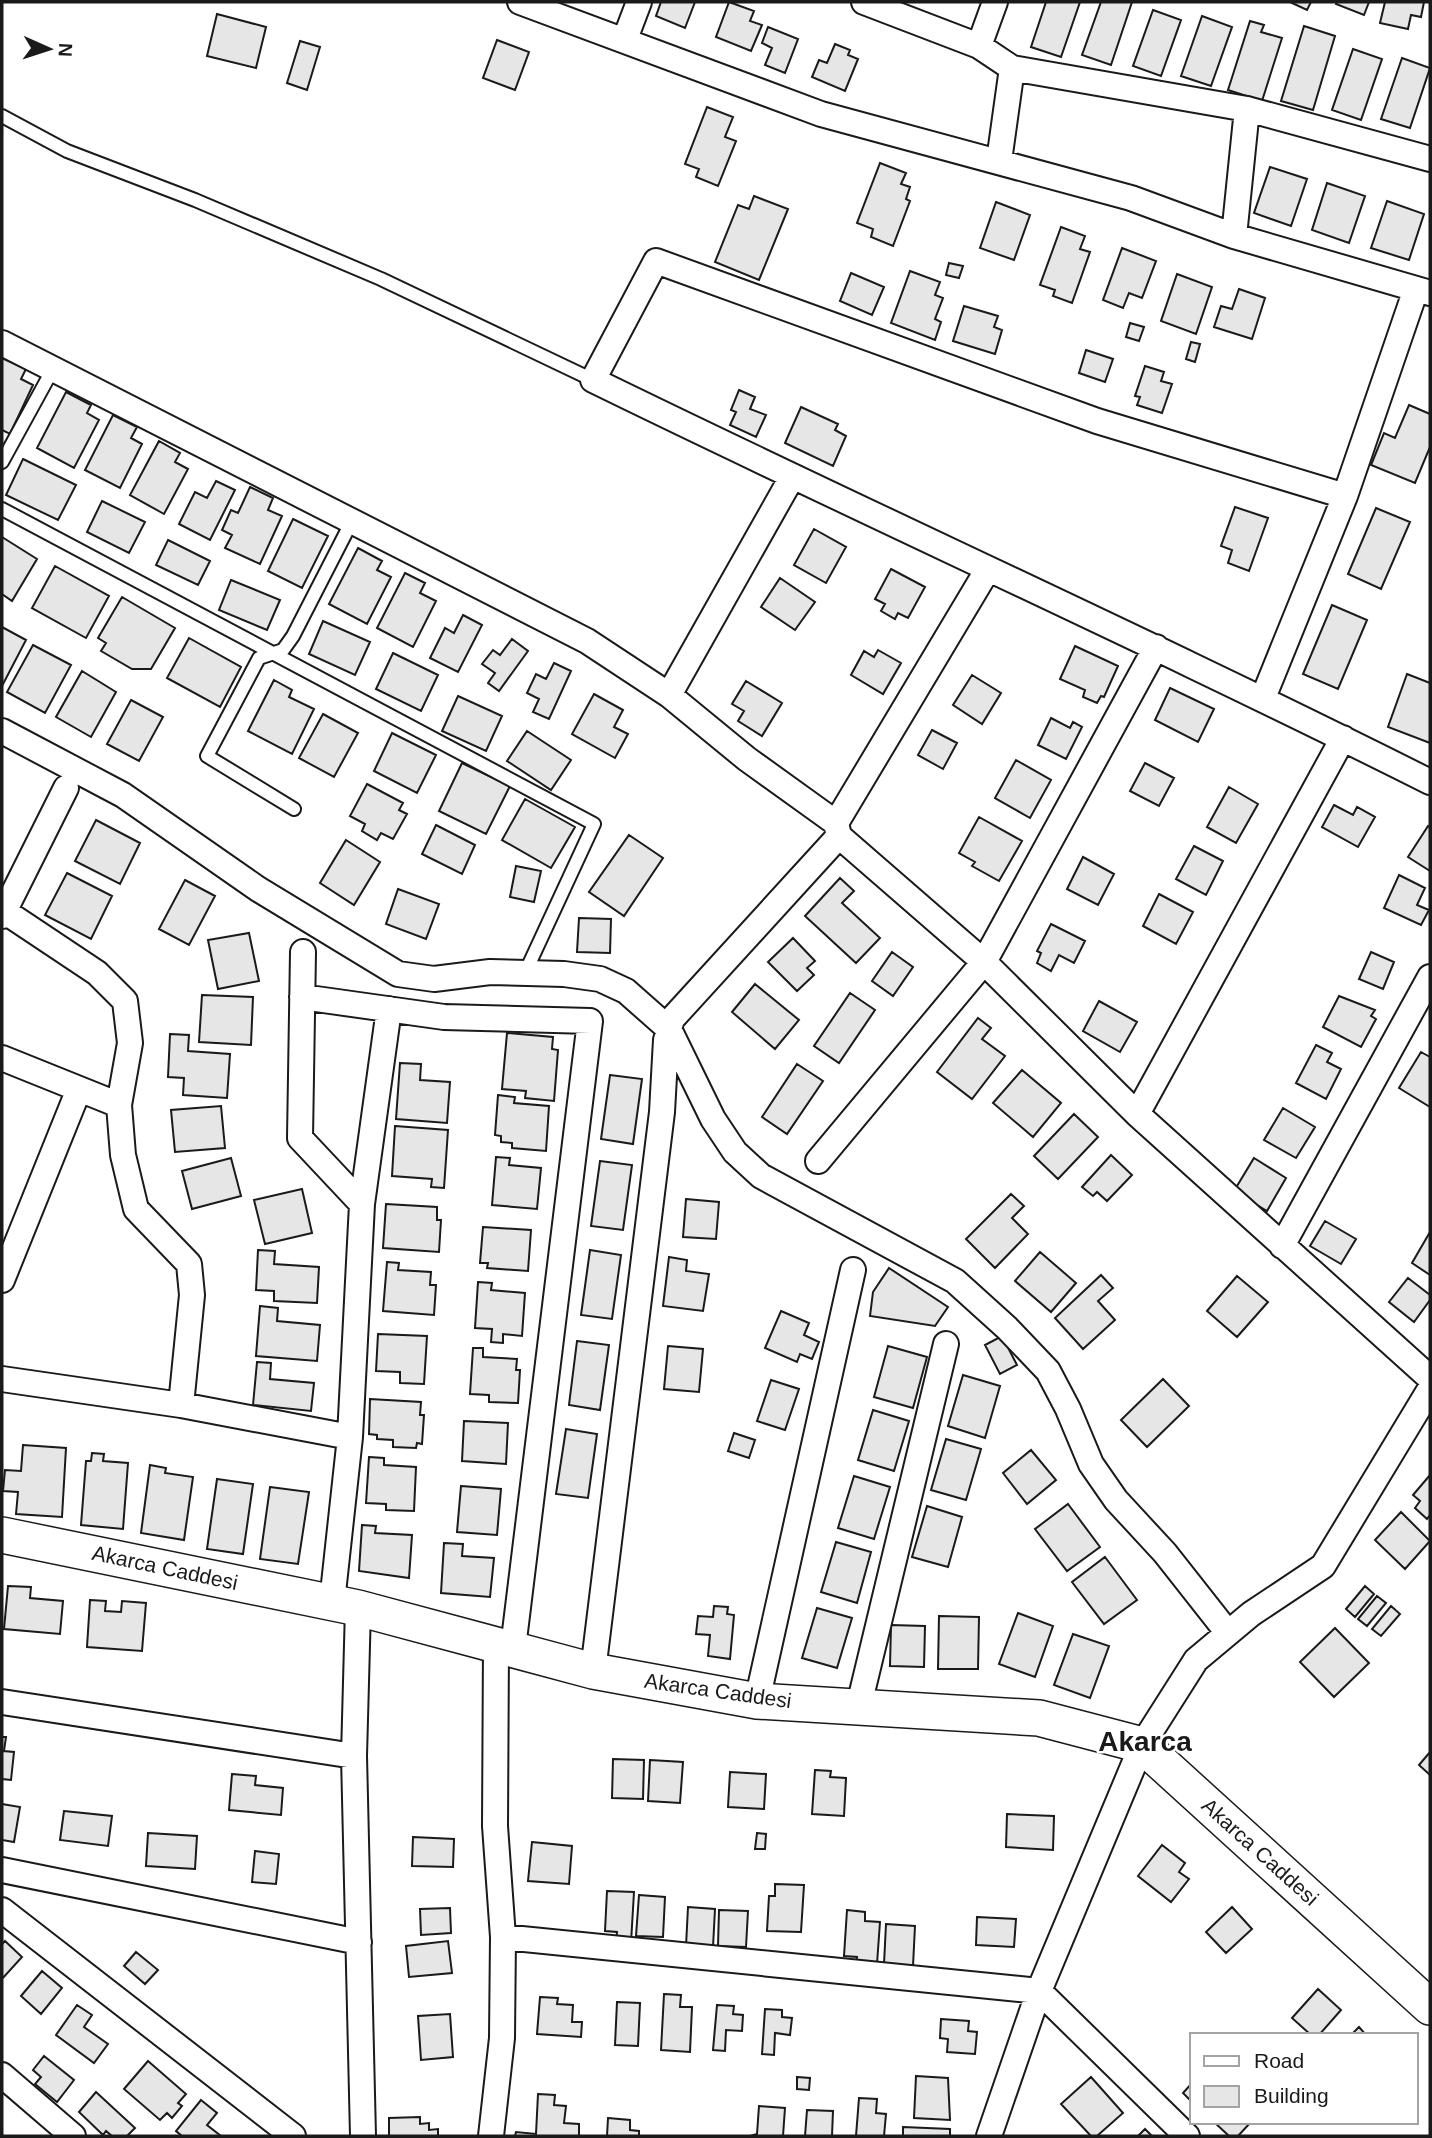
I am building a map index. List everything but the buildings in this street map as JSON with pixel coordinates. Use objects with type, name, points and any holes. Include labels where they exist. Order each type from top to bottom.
[{"type":"main road","name":"Akarca Caddesi","points":[[2,1535],[345,1605],[593,1671],[757,1701],[859,1705],[1039,1718],[1142,1745],[1430,2007]]},
{"type":"street","points":[[520,2],[821,114],[1132,198],[1234,236],[1423,291],[1345,496],[1263,698]]},
{"type":"street","points":[[625,39],[639,2]]},
{"type":"street","points":[[864,2],[979,46],[1012,68],[1247,109],[1430,159]]},
{"type":"street","points":[[979,46],[995,2]]},
{"type":"street","points":[[999,161],[1012,68]]},
{"type":"street","points":[[1234,236],[1247,109]]},
{"type":"street","points":[[1345,496],[1097,421],[656,261],[593,380],[792,477],[1263,698],[1430,782]]},
{"type":"street","points":[[2,343],[587,641],[669,695],[838,829],[984,962],[1137,1114],[1430,1378]]},
{"type":"street","points":[[669,695],[792,477]]},
{"type":"street","points":[[593,1671],[672,1019],[838,829],[988,569]]},
{"type":"street","points":[[818,1161],[984,962],[1156,647]]},
{"type":"street","points":[[2,731],[122,795],[258,889],[398,974],[434,979],[490,972],[525,973],[600,979],[626,991],[669,1029],[713,1119],[735,1152],[779,1186],[955,1281],[1007,1328],[1048,1371],[1068,1409],[1091,1464],[1116,1500],[1166,1553],[1228,1633]]},
{"type":"street","points":[[1137,1114],[1343,738]]},
{"type":"street","points":[[66,788],[3,914],[97,973],[125,1001],[130,1042],[119,1105],[123,1155],[136,1209],[189,1264],[192,1295],[181,1405]]},
{"type":"street","points":[[303,952],[300,1138],[362,1205]]},
{"type":"street","points":[[1282,1247],[1430,977]]},
{"type":"street","points":[[302,997],[444,1017],[590,1021],[505,1646],[495,1826],[503,1937],[502,2038],[491,2136]]},
{"type":"street","points":[[363,2136],[354,1756],[345,1605],[350,1437],[362,1205],[389,1009]]},
{"type":"street","points":[[2,1058],[119,1105]]},
{"type":"street","points":[[2,1280],[79,1089]]},
{"type":"street","points":[[757,1701],[853,1270]]},
{"type":"street","points":[[859,1705],[946,1343]]},
{"type":"street","points":[[2,1379],[181,1405],[350,1437]]},
{"type":"street","points":[[989,2136],[1039,1991],[1142,1745],[1196,1660],[1228,1633],[1322,1566],[1430,1388]]},
{"type":"street","points":[[2,1702],[354,1756]]},
{"type":"street","points":[[2,1870],[359,1942]]},
{"type":"street","points":[[2,1910],[293,2136]]},
{"type":"street","points":[[503,1937],[1039,1991],[1186,2136]]},
{"type":"street","points":[[2,2075],[73,2136]]},
{"type":"lane","points":[[2,116],[66,151],[195,200],[382,279],[593,380]]},
{"type":"lane","points":[[2,461],[53,369]]},
{"type":"lane","points":[[2,509],[594,824],[525,973]]},
{"type":"lane","points":[[294,808],[207,756],[259,659],[283,650],[293,636],[352,521]]},
{"type":"district","name":"Akarca","points":[[1145,1741]]}]
